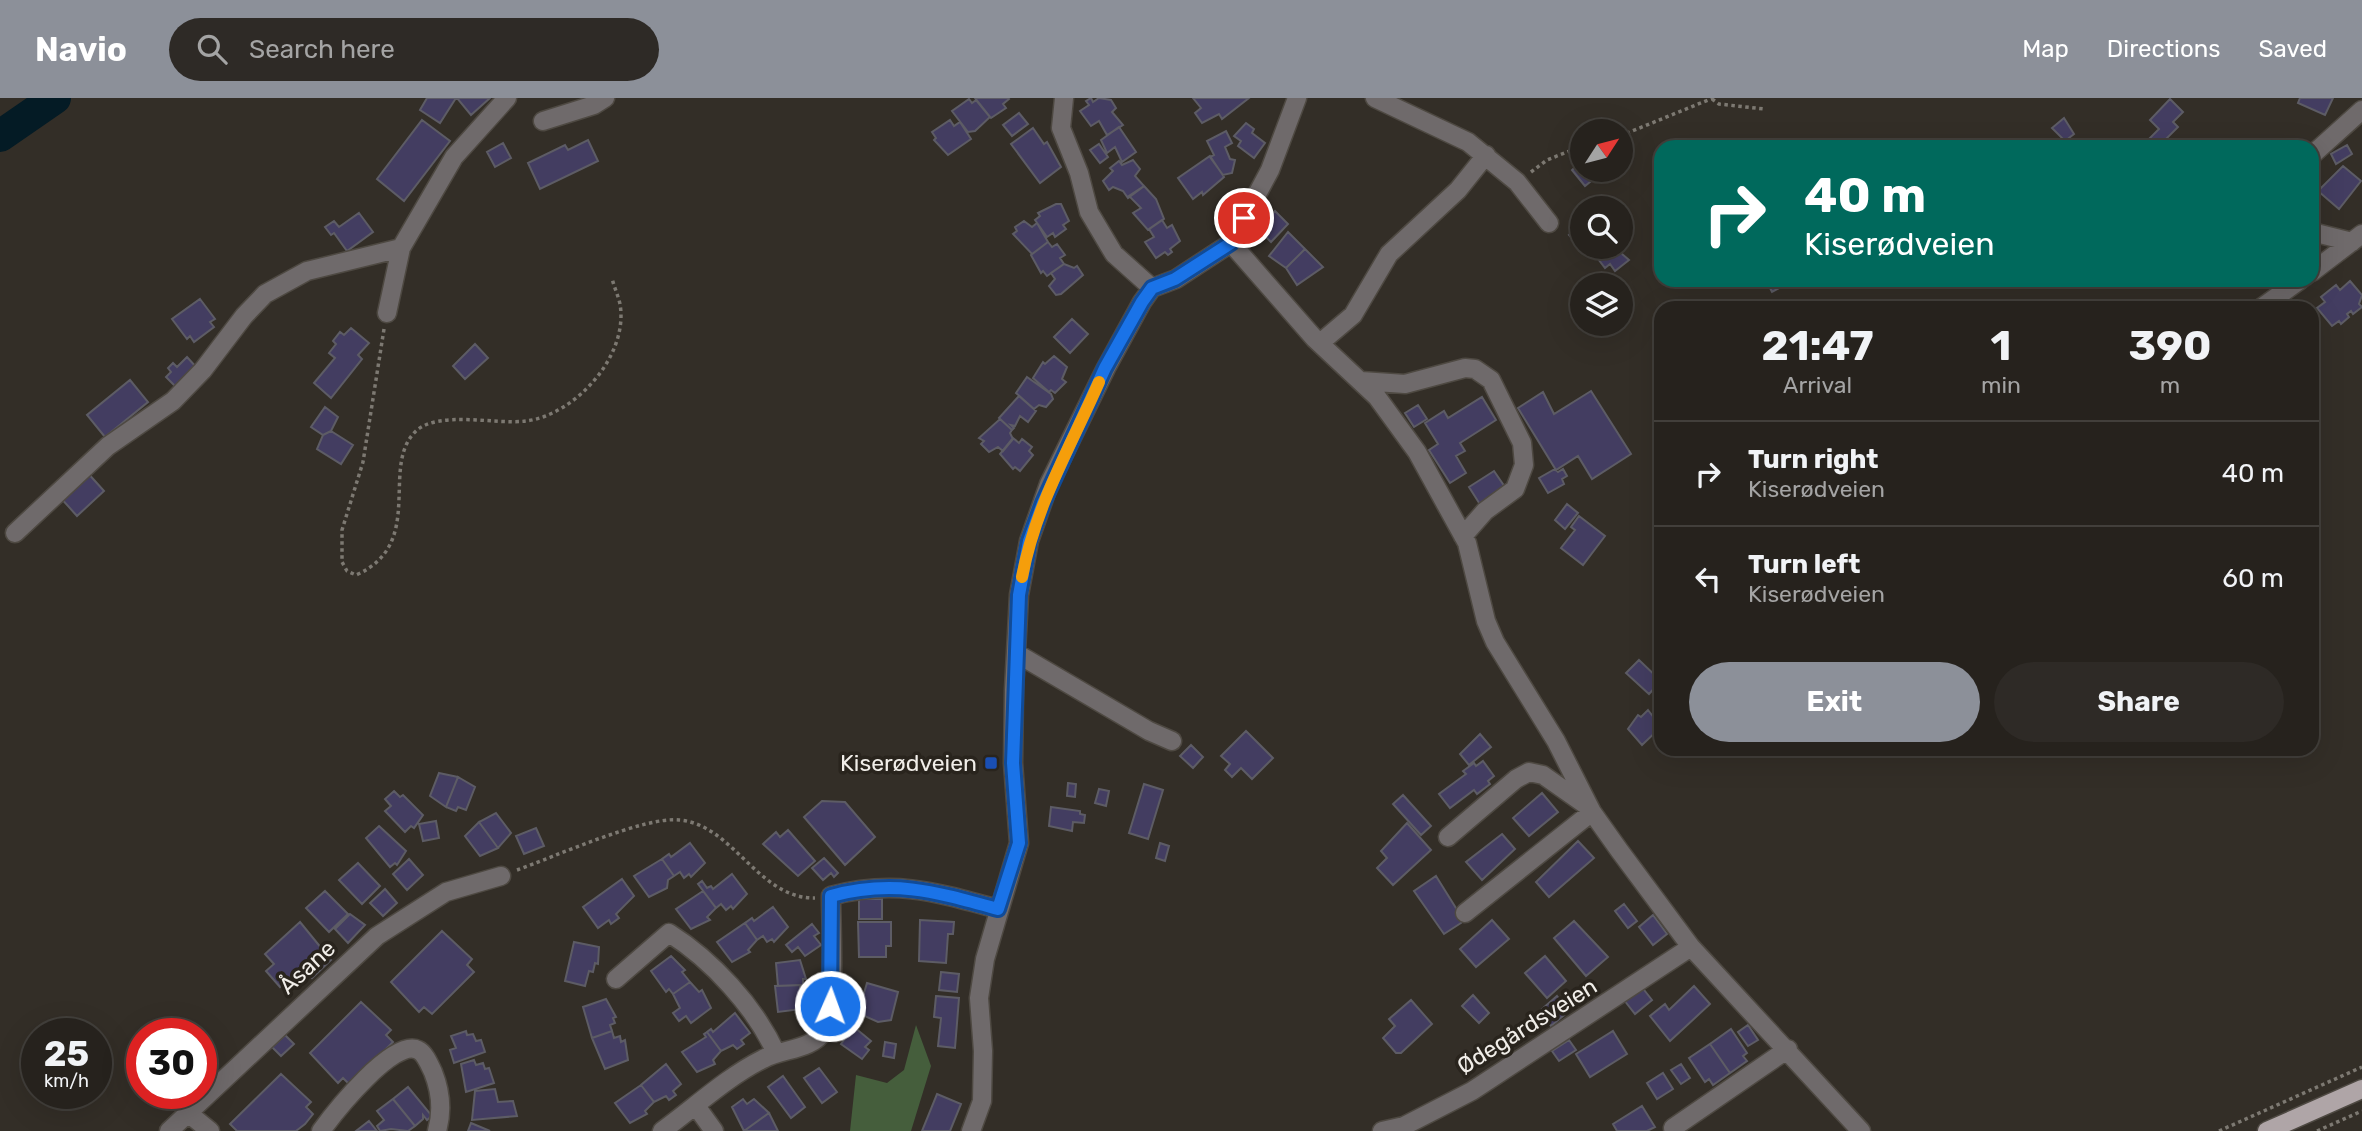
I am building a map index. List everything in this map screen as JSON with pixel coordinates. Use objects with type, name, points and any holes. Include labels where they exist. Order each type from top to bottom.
[{"type":"main road","points":[[2267,1131],[2362,1088]]},
{"type":"street","points":[[387,313],[401,248],[454,157],[507,98]]},
{"type":"street","points":[[543,121],[594,105],[605,98]]},
{"type":"street","points":[[1064,98],[1061,128],[1079,173],[1089,212],[1114,254],[1152,288]]},
{"type":"street","points":[[971,1131],[982,1101],[984,1051],[979,998],[985,959],[1019,843],[1013,763],[1016,653],[1019,595],[1029,541],[1049,484],[1105,368],[1152,288],[1175,279],[1231,243],[1270,170],[1297,98]]},
{"type":"street","points":[[1375,98],[1468,142],[1517,182],[1549,223]]},
{"type":"street","points":[[2319,149],[2362,110]]},
{"type":"street","points":[[1320,343],[1353,315],[1389,254],[1458,190],[1486,155]]},
{"type":"street","points":[[2319,233],[2357,238]]},
{"type":"street","points":[[2319,267],[2357,238]]},
{"type":"street","points":[[1231,243],[1320,343],[1361,381],[1402,429],[1463,536],[1495,642],[1556,741],[1591,810],[1691,947],[1861,1131]]},
{"type":"street","points":[[15,533],[108,446],[173,401],[203,370],[244,316],[265,294],[287,279],[307,271],[401,248]]},
{"type":"street","points":[[2271,301],[2290,287]]},
{"type":"street","points":[[1361,381],[1405,384],[1465,368],[1475,369],[1491,380],[1521,443],[1524,465],[1515,489],[1485,511],[1463,536]]},
{"type":"street","points":[[1016,653],[1149,731],[1172,741]]},
{"type":"street","points":[[1448,837],[1529,772],[1543,775],[1591,810]]},
{"type":"street","points":[[1465,913],[1591,810]]},
{"type":"street","name":"Åsane","points":[[169,1131],[377,936],[446,892],[501,876]]},
{"type":"street","points":[[662,1131],[748,1067],[776,1053],[810,1044],[827,1026],[831,896],[870,886],[890,886],[998,909]]},
{"type":"street","points":[[616,979],[669,933],[694,951],[731,988],[768,1036],[776,1053]]},
{"type":"street","name":"Ødegårdsveien","points":[[1382,1131],[1404,1126],[1472,1091],[1691,947]]},
{"type":"street","points":[[321,1131],[349,1096],[383,1063],[397,1053],[415,1049],[420,1051],[432,1069],[440,1090],[440,1119],[437,1131]]},
{"type":"street","points":[[1674,1128],[1788,1049]]},
{"type":"street","points":[[696,1106],[714,1131]]},
{"type":"street","points":[[188,1113],[210,1131]]},
{"type":"path","points":[[1633,131],[1713,98],[1719,104],[1764,109]]},
{"type":"path","points":[[1517,182],[1547,160],[1570,151]]},
{"type":"path","points":[[387,313],[363,463],[342,530],[342,562],[347,571],[356,575],[375,565],[394,534],[407,446],[417,430],[438,420],[526,421],[559,411],[582,393],[606,367],[618,329],[620,305],[612,278]]},
{"type":"path","points":[[501,876],[653,822],[682,820],[710,832],[791,894],[812,898],[831,896]]},
{"type":"path","points":[[2218,1131],[2362,1067]]},
{"type":"path","points":[[2317,1131],[2362,1111]]},
{"type":"green space","points":[[916,1025],[931,1066],[911,1131],[850,1131],[856,1075],[887,1083],[904,1070]]},
{"type":"building","points":[[427,98],[456,98],[440,123],[420,110]]},
{"type":"building","points":[[457,98],[490,98],[471,115]]},
{"type":"building","points":[[975,98],[1009,99],[1003,104],[1006,108],[991,118]]},
{"type":"building","points":[[1091,98],[1093,102],[1099,98],[1111,100],[1116,108],[1112,112],[1123,125],[1107,135],[1099,121],[1091,126],[1080,111],[1089,105],[1086,101]]},
{"type":"building","points":[[1193,98],[1249,98],[1222,119],[1219,114],[1202,123],[1195,113],[1201,108]]},
{"type":"building","points":[[2300,98],[2333,98],[2325,115],[2298,103]]},
{"type":"building","points":[[969,99],[972,103],[976,100],[990,117],[975,131],[968,132],[952,111]]},
{"type":"building","points":[[2170,99],[2183,112],[2173,122],[2178,127],[2165,140],[2150,138],[2159,129],[2150,120]]},
{"type":"building","points":[[1019,113],[1028,124],[1012,136],[1003,125]]},
{"type":"building","points":[[2064,118],[2074,134],[2064,140],[2052,128]]},
{"type":"building","points":[[422,120],[450,141],[404,201],[377,179]]},
{"type":"building","points":[[950,120],[954,126],[960,122],[971,139],[948,155],[934,140],[936,138],[932,132]]},
{"type":"building","points":[[1246,123],[1254,129],[1252,133],[1265,143],[1254,158],[1238,146],[1241,141],[1234,136]]},
{"type":"building","points":[[1119,127],[1136,152],[1122,162],[1115,147],[1107,153],[1101,140]]},
{"type":"building","points":[[1033,128],[1044,144],[1047,142],[1061,167],[1040,183],[1011,144]]},
{"type":"building","points":[[1226,131],[1232,143],[1225,147],[1230,159],[1235,160],[1232,173],[1223,175],[1210,157],[1214,155],[1207,141]]},
{"type":"building","points":[[588,140],[598,161],[540,189],[528,163],[565,145],[568,150]]},
{"type":"building","points":[[503,143],[511,158],[495,167],[487,152]]},
{"type":"building","points":[[1099,144],[1108,157],[1100,163],[1090,150]]},
{"type":"building","points":[[2347,145],[2352,154],[2336,164],[2331,154]]},
{"type":"building","points":[[1210,156],[1224,177],[1203,195],[1202,192],[1193,199],[1178,178]]},
{"type":"building","points":[[1133,160],[1140,169],[1135,176],[1144,186],[1128,198],[1123,191],[1113,187],[1109,190],[1103,181],[1113,171],[1110,168],[1119,161],[1122,165]]},
{"type":"building","points":[[2343,166],[2361,181],[2339,209],[2319,190]]},
{"type":"building","points":[[1144,186],[1156,199],[1164,219],[1148,230],[1133,213],[1141,208],[1129,196]]},
{"type":"building","points":[[1061,204],[1069,221],[1063,225],[1066,229],[1055,237],[1053,233],[1047,237],[1035,220],[1040,216],[1038,213]]},
{"type":"building","points":[[1275,211],[1288,224],[1271,242],[1257,228]]},
{"type":"building","points":[[359,213],[373,232],[347,251],[334,233],[331,235],[325,227],[334,221],[339,227]]},
{"type":"building","points":[[1162,220],[1167,228],[1172,225],[1180,241],[1170,249],[1172,252],[1168,255],[1165,252],[1156,258],[1145,242],[1154,237],[1149,229]]},
{"type":"building","points":[[1024,221],[1032,227],[1037,223],[1048,242],[1032,254],[1013,234],[1017,231],[1015,227]]},
{"type":"building","points":[[1288,232],[1305,249],[1286,268],[1269,256]]},
{"type":"building","points":[[1048,242],[1052,247],[1057,244],[1065,255],[1060,258],[1064,264],[1047,276],[1043,271],[1041,273],[1031,255]]},
{"type":"building","points":[[1305,249],[1323,267],[1297,285],[1286,268]]},
{"type":"building","points":[[1598,259],[1629,260],[1615,271],[1610,264],[1605,268]]},
{"type":"building","points":[[1064,264],[1074,268],[1077,266],[1083,275],[1061,294],[1056,295],[1049,286],[1055,279],[1051,273]]},
{"type":"building","points":[[2350,281],[2362,295],[2359,304],[2362,307],[2353,314],[2351,311],[2347,314],[2349,317],[2341,324],[2339,321],[2332,326],[2319,310],[2319,306],[2325,302],[2321,297],[2336,285],[2340,290]]},
{"type":"building","points":[[200,299],[215,319],[210,322],[214,327],[194,342],[190,336],[187,339],[172,319]]},
{"type":"building","points":[[1072,319],[1088,334],[1070,353],[1054,337]]},
{"type":"building","points":[[351,328],[369,343],[358,355],[362,359],[331,398],[314,383],[335,358],[329,353],[336,344],[333,341],[340,332],[344,335]]},
{"type":"building","points":[[475,344],[488,358],[465,379],[453,366]]},
{"type":"building","points":[[1054,356],[1067,367],[1062,379],[1066,382],[1055,393],[1051,390],[1049,392],[1033,378],[1043,362],[1045,364]]},
{"type":"building","points":[[187,357],[197,368],[176,387],[166,377],[171,372],[168,368],[173,363],[177,367]]},
{"type":"building","points":[[1027,377],[1051,394],[1053,399],[1046,407],[1039,405],[1034,409],[1016,393]]},
{"type":"building","points":[[130,380],[148,402],[105,437],[87,415]]},
{"type":"building","points":[[1591,391],[1631,454],[1592,479],[1578,456],[1556,470],[1518,408],[1543,392],[1554,414]]},
{"type":"building","points":[[1019,396],[1036,411],[1028,422],[1020,416],[1015,426],[1011,425],[1014,428],[1012,430],[999,418]]},
{"type":"building","points":[[1482,397],[1496,420],[1460,443],[1465,451],[1456,456],[1466,473],[1450,483],[1429,450],[1438,444],[1425,423],[1444,411],[1448,418]]},
{"type":"building","points":[[1418,405],[1427,419],[1414,427],[1405,413]]},
{"type":"building","points":[[325,407],[338,417],[331,431],[323,435],[311,427]]},
{"type":"building","points":[[1000,419],[1012,430],[1010,433],[1013,439],[1003,451],[998,447],[989,452],[981,444],[984,441],[979,438]]},
{"type":"building","points":[[331,431],[353,445],[341,464],[317,449],[323,435]]},
{"type":"building","points":[[1013,438],[1019,443],[1022,439],[1032,447],[1029,451],[1033,455],[1020,471],[1015,467],[1013,469],[1000,454]]},
{"type":"building","points":[[1555,469],[1558,472],[1563,469],[1567,476],[1562,479],[1564,484],[1548,493],[1539,478]]},
{"type":"building","points":[[86,471],[104,491],[77,516],[59,496]]},
{"type":"building","points":[[1494,471],[1507,490],[1481,506],[1469,487]]},
{"type":"building","points":[[1567,504],[1578,513],[1565,529],[1555,520]]},
{"type":"building","points":[[1579,516],[1605,536],[1583,565],[1561,548],[1575,530],[1571,527]]},
{"type":"building","points":[[1639,660],[1654,674],[1654,689],[1649,694],[1626,673]]},
{"type":"building","points":[[1648,710],[1654,718],[1654,734],[1642,745],[1628,729],[1638,715],[1641,717]]},
{"type":"building","points":[[1246,731],[1273,758],[1252,779],[1241,768],[1232,777],[1225,770],[1230,764],[1221,756]]},
{"type":"building","points":[[1480,734],[1491,747],[1469,765],[1460,754]]},
{"type":"building","points":[[1191,745],[1203,757],[1193,768],[1180,756]]},
{"type":"building","points":[[1483,761],[1494,776],[1488,781],[1490,784],[1477,794],[1474,790],[1450,808],[1439,794],[1466,774],[1463,771],[1474,763],[1476,766]]},
{"type":"building","points":[[439,773],[458,777],[446,807],[430,796]]},
{"type":"building","points":[[458,777],[475,787],[466,810],[458,807],[456,811],[446,807]]},
{"type":"building","points":[[1068,783],[1076,784],[1075,797],[1067,796]]},
{"type":"building","points":[[1144,784],[1163,790],[1148,839],[1129,833]]},
{"type":"building","points":[[1099,789],[1109,791],[1106,806],[1095,803]]},
{"type":"building","points":[[394,791],[400,797],[403,795],[423,815],[414,828],[411,826],[405,832],[385,811],[391,806],[385,799]]},
{"type":"building","points":[[1542,793],[1558,812],[1529,836],[1513,818]]},
{"type":"building","points":[[1403,795],[1431,826],[1421,835],[1393,804]]},
{"type":"building","points":[[822,801],[845,802],[875,837],[845,865],[804,817]]},
{"type":"building","points":[[1051,807],[1080,811],[1080,814],[1085,815],[1084,823],[1073,822],[1072,831],[1049,826]]},
{"type":"building","points":[[496,813],[511,833],[498,848],[479,822]]},
{"type":"building","points":[[436,821],[439,838],[423,841],[419,824]]},
{"type":"building","points":[[479,822],[498,848],[480,856],[465,836]]},
{"type":"building","points":[[1407,823],[1431,850],[1393,885],[1377,868],[1387,858],[1381,851]]},
{"type":"building","points":[[379,826],[406,851],[397,865],[395,863],[390,867],[366,838]]},
{"type":"building","points":[[536,828],[544,846],[524,854],[516,836]]},
{"type":"building","points":[[788,830],[815,861],[798,876],[763,844],[776,832],[780,837]]},
{"type":"building","points":[[1502,834],[1515,849],[1482,880],[1466,862]]},
{"type":"building","points":[[1578,841],[1594,858],[1549,897],[1536,882]]},
{"type":"building","points":[[690,843],[705,863],[691,877],[689,874],[684,878],[680,872],[674,876],[662,859],[669,854],[671,857]]},
{"type":"building","points":[[1160,843],[1169,846],[1165,861],[1156,858]]},
{"type":"building","points":[[824,858],[838,873],[834,877],[831,873],[823,880],[812,868]]},
{"type":"building","points":[[409,859],[423,875],[407,890],[393,874]]},
{"type":"building","points":[[662,859],[674,876],[668,880],[667,888],[649,897],[634,876]]},
{"type":"building","points":[[358,863],[380,886],[362,904],[339,880]]},
{"type":"building","points":[[732,874],[747,894],[733,909],[731,906],[726,910],[721,904],[716,908],[698,884],[702,881],[707,888],[711,886],[713,889]]},
{"type":"building","points":[[1436,876],[1464,921],[1444,934],[1414,891]]},
{"type":"building","points":[[622,879],[634,896],[616,914],[619,918],[611,924],[609,920],[598,928],[583,907]]},
{"type":"building","points":[[385,889],[397,903],[383,916],[370,903]]},
{"type":"building","points":[[325,891],[348,914],[329,932],[306,908]]},
{"type":"building","points":[[703,891],[716,908],[707,917],[710,920],[691,929],[676,909]]},
{"type":"building","points":[[859,899],[882,899],[882,919],[859,919]]},
{"type":"building","points":[[1624,904],[1637,921],[1628,928],[1615,911]]},
{"type":"building","points":[[773,907],[788,927],[774,942],[772,939],[767,942],[763,936],[757,940],[745,923],[752,918],[754,921]]},
{"type":"building","points":[[350,914],[365,925],[348,943],[335,929]]},
{"type":"building","points":[[1653,915],[1667,934],[1653,945],[1639,927]]},
{"type":"building","points":[[920,920],[954,922],[953,934],[948,934],[946,963],[919,961]]},
{"type":"building","points":[[1492,920],[1509,939],[1476,967],[1460,949]]},
{"type":"building","points":[[1574,921],[1608,957],[1586,976],[1554,938]]},
{"type":"building","points":[[300,922],[331,960],[312,978],[302,967],[280,987],[266,971],[274,964],[265,954]]},
{"type":"building","points":[[858,922],[891,922],[891,946],[886,946],[886,957],[859,957]]},
{"type":"building","points":[[745,923],[757,940],[748,950],[750,952],[732,962],[717,942]]},
{"type":"building","points":[[812,924],[819,933],[814,936],[821,945],[805,956],[798,947],[792,952],[786,945]]},
{"type":"building","points":[[442,931],[472,959],[467,965],[474,972],[432,1014],[424,1007],[419,1012],[391,982]]},
{"type":"building","points":[[574,942],[599,947],[598,964],[595,963],[593,972],[589,971],[585,986],[565,981]]},
{"type":"building","points":[[671,956],[685,970],[682,972],[690,982],[673,994],[669,989],[666,992],[651,971]]},
{"type":"building","points":[[1545,956],[1566,981],[1547,998],[1525,973]]},
{"type":"building","points":[[800,960],[806,979],[803,979],[803,985],[778,986],[776,963]]},
{"type":"building","points":[[941,972],[959,974],[957,992],[939,990]]},
{"type":"building","points":[[690,982],[699,992],[702,990],[711,1008],[691,1023],[686,1016],[679,1021],[673,1013],[680,1008],[673,994]]},
{"type":"building","points":[[867,983],[898,992],[891,1020],[878,1022],[858,1013]]},
{"type":"building","points":[[800,985],[800,989],[804,988],[805,998],[801,998],[802,1009],[778,1012],[775,986]]},
{"type":"building","points":[[1641,986],[1652,1000],[1635,1014],[1624,1000]]},
{"type":"building","points":[[1694,986],[1710,1004],[1670,1041],[1650,1016],[1665,1004],[1669,1010]]},
{"type":"building","points":[[1473,995],[1489,1013],[1479,1023],[1462,1006]]},
{"type":"building","points":[[936,996],[959,998],[955,1048],[938,1046],[941,1018],[934,1017]]},
{"type":"building","points":[[1557,996],[1569,1011],[1551,1026],[1541,1014],[1544,1011],[1542,1009]]},
{"type":"building","points":[[606,999],[616,1017],[613,1018],[615,1023],[610,1025],[612,1031],[592,1038],[583,1007]]},
{"type":"building","points":[[1411,1000],[1432,1024],[1401,1053],[1396,1053],[1383,1038],[1395,1026],[1389,1019]]},
{"type":"building","points":[[361,1002],[391,1030],[386,1035],[393,1042],[350,1085],[343,1078],[338,1083],[310,1053]]},
{"type":"building","points":[[735,1013],[750,1033],[741,1040],[744,1044],[737,1049],[733,1045],[721,1051],[707,1032],[711,1029],[713,1032]]},
{"type":"building","points":[[1748,1025],[1758,1040],[1748,1046],[1738,1032]]},
{"type":"building","points":[[854,1027],[871,1041],[865,1047],[869,1050],[862,1059],[841,1044]]},
{"type":"building","points":[[1731,1029],[1747,1053],[1743,1056],[1747,1061],[1730,1073],[1710,1044]]},
{"type":"building","points":[[466,1031],[467,1035],[473,1034],[476,1041],[481,1040],[485,1052],[454,1063],[450,1050],[456,1048],[451,1036]]},
{"type":"building","points":[[612,1031],[614,1038],[620,1036],[621,1042],[625,1040],[628,1060],[605,1069],[592,1038]]},
{"type":"building","points":[[1613,1031],[1627,1054],[1590,1077],[1576,1054]]},
{"type":"building","points":[[707,1032],[721,1051],[713,1060],[715,1064],[697,1072],[682,1052],[706,1037],[704,1034]]},
{"type":"building","points":[[285,1035],[294,1044],[281,1056],[272,1047]]},
{"type":"building","points":[[1569,1040],[1576,1050],[1559,1061],[1552,1051]]},
{"type":"building","points":[[885,1042],[896,1044],[894,1058],[883,1056]]},
{"type":"building","points":[[1710,1044],[1730,1073],[1713,1085],[1709,1079],[1705,1082],[1689,1058]]},
{"type":"building","points":[[474,1060],[476,1065],[483,1063],[485,1069],[489,1068],[494,1083],[466,1092],[461,1064]]},
{"type":"building","points":[[666,1064],[681,1084],[673,1091],[676,1095],[669,1100],[666,1096],[654,1102],[641,1085]]},
{"type":"building","points":[[1681,1064],[1690,1078],[1681,1084],[1671,1070]]},
{"type":"building","points":[[819,1068],[837,1092],[822,1103],[804,1078]]},
{"type":"building","points":[[1663,1073],[1673,1089],[1657,1099],[1647,1083]]},
{"type":"building","points":[[281,1074],[311,1102],[306,1107],[313,1114],[296,1131],[237,1131],[230,1124]]},
{"type":"building","points":[[783,1076],[805,1107],[791,1118],[768,1087]]},
{"type":"building","points":[[641,1085],[654,1102],[645,1111],[647,1114],[630,1123],[615,1103]]},
{"type":"building","points":[[408,1087],[432,1116],[427,1120],[423,1115],[423,1119],[415,1126],[393,1099]]},
{"type":"building","points":[[495,1089],[498,1102],[513,1101],[517,1116],[472,1120],[475,1091]]},
{"type":"building","points":[[937,1094],[961,1104],[950,1131],[922,1131]]},
{"type":"building","points":[[393,1099],[415,1126],[408,1131],[380,1131],[377,1126],[384,1120],[377,1111]]},
{"type":"building","points":[[743,1099],[747,1104],[754,1099],[769,1113],[744,1131],[732,1107]]},
{"type":"building","points":[[1642,1106],[1655,1127],[1647,1131],[1617,1131],[1613,1124]]},
{"type":"building","points":[[769,1113],[778,1131],[744,1131]]},
{"type":"building","points":[[369,1121],[377,1131],[356,1131]]},
{"type":"building","points":[[471,1123],[490,1131],[468,1131]]},
{"type":"waterway","points":[[0,136],[55,98]]},
{"type":"slow traffic","points":[[1022,577],[1029,541],[1049,484],[1099,382]]},
{"type":"place","name":"Kiserødveien","points":[[991,763]]},
{"type":"route","points":[[830,1006],[831,896],[870,886],[890,886],[919,890],[998,909],[1019,843],[1013,763],[1019,595],[1029,541],[1049,484],[1105,368],[1152,288],[1175,279],[1205,257],[1231,243],[1244,218]]}]
